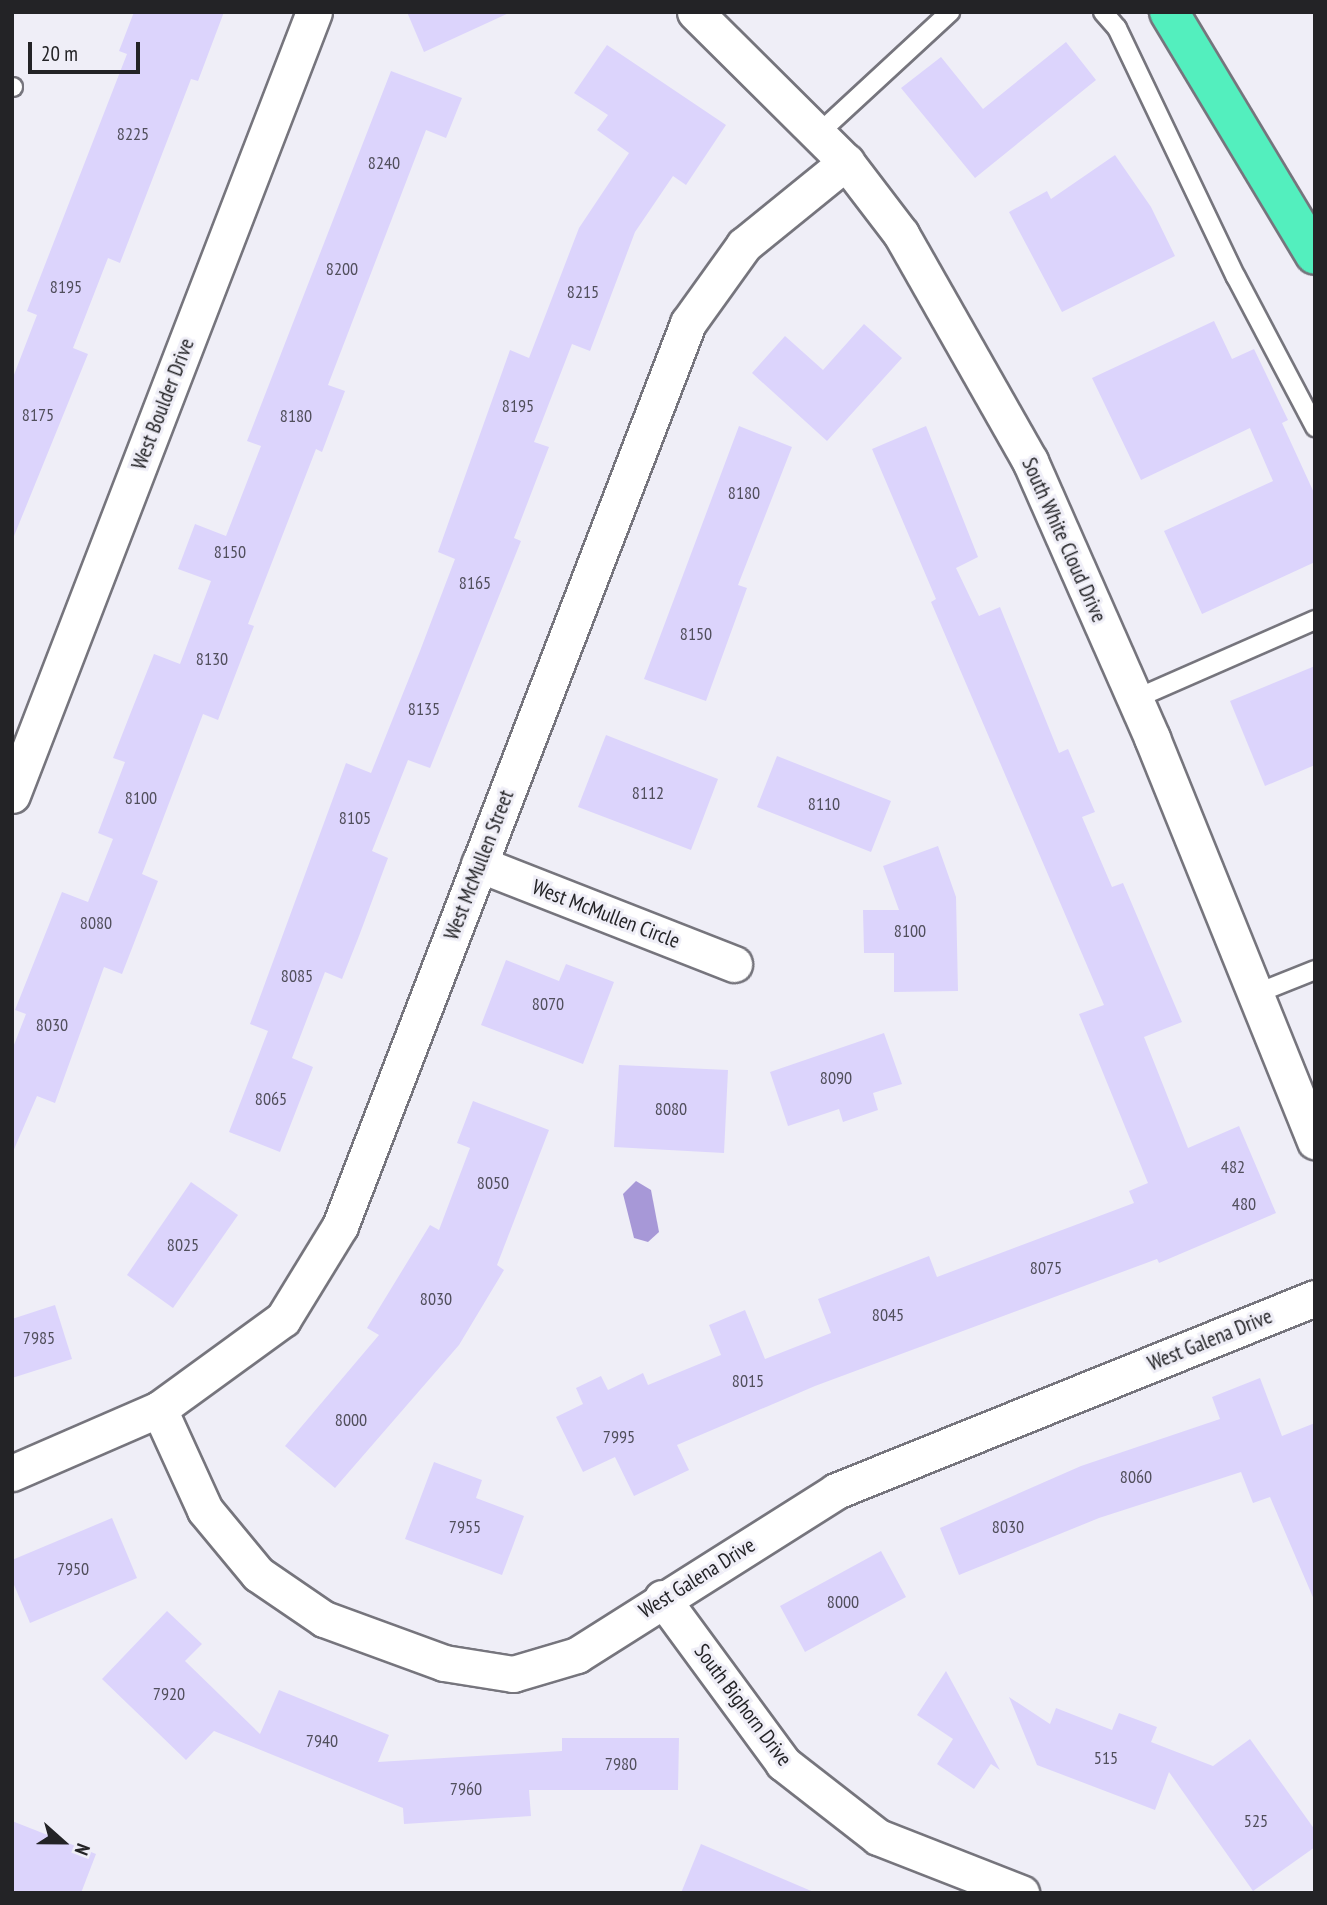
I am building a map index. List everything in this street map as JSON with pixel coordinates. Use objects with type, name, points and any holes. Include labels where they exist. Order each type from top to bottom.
[{"type":"highway","points":[[1169,12],[1315,255]]},
{"type":"street","name":"West Boulder Drive","points":[[12,795],[314,12]]},
{"type":"street","name":"South White Cloud Drive","points":[[695,12],[846,162],[901,234],[1030,461],[1135,699],[1315,1141]]},
{"type":"street","name":"West McMullen Street","points":[[12,1473],[159,1409],[283,1319],[340,1226],[688,323],[744,245],[846,162]]},
{"type":"street","name":"West McMullen Circle","points":[[479,864],[734,964]]},
{"type":"street","name":"West Galena Drive","points":[[159,1409],[205,1510],[258,1574],[324,1619],[444,1662],[513,1674],[577,1655],[662,1598],[836,1491],[1315,1298]]},
{"type":"street","name":"South Bighorn Drive","points":[[662,1598],[783,1763],[878,1837],[1021,1893]]},
{"type":"lane","points":[[818,134],[950,12]]},
{"type":"lane","points":[[1103,12],[1117,28],[1237,277],[1315,427]]},
{"type":"lane","points":[[1135,699],[1315,620]]},
{"type":"lane","points":[[1255,994],[1315,970]]},
{"type":"shaded area","points":[[636,1181],[651,1190],[659,1232],[648,1242],[634,1238],[623,1194]]},
{"type":"building","points":[[134,12],[224,12],[198,81],[191,79],[120,263],[108,258],[73,348],[88,354],[12,541],[12,380],[37,315],[27,311],[127,54],[119,51]]},
{"type":"building","points":[[407,12],[511,12],[424,52]]},
{"type":"building","points":[[1066,42],[1096,80],[975,178],[901,88],[941,57],[983,109]]},
{"type":"building","points":[[607,45],[726,125],[686,185],[673,176],[635,232],[590,351],[572,344],[534,442],[549,447],[514,538],[521,541],[430,768],[408,760],[372,851],[388,858],[359,936],[342,979],[325,972],[292,1058],[313,1067],[280,1152],[229,1132],[268,1031],[250,1024],[346,763],[371,773],[420,651],[455,559],[438,552],[510,350],[529,358],[579,228],[629,153],[597,130],[608,115],[574,93]]},
{"type":"building","points":[[391,71],[462,98],[446,138],[426,130],[328,385],[345,391],[322,452],[316,449],[248,624],[254,626],[218,720],[203,714],[142,874],[158,881],[122,974],[104,967],[55,1103],[37,1096],[12,1154],[12,1050],[26,1014],[15,1010],[62,892],[88,902],[113,839],[98,833],[125,762],[113,758],[154,654],[180,664],[211,581],[178,569],[195,524],[226,536],[261,446],[247,441]]},
{"type":"building","points":[[1115,155],[1151,207],[1175,256],[1062,312],[1009,212],[1047,191],[1051,199]]},
{"type":"building","points":[[1214,321],[1232,359],[1254,349],[1288,420],[1282,423],[1315,495],[1315,562],[1202,614],[1164,531],[1273,481],[1250,428],[1141,480],[1092,378]]},
{"type":"building","points":[[864,324],[902,358],[827,441],[752,373],[785,336],[823,370]]},
{"type":"building","points":[[739,426],[792,447],[738,585],[747,588],[706,701],[644,679]]},
{"type":"building","points":[[926,426],[978,557],[956,568],[979,616],[1000,607],[1059,753],[1068,749],[1095,812],[1082,817],[1112,887],[1123,883],[1182,1022],[1144,1037],[1188,1148],[1239,1126],[1276,1213],[1159,1263],[1157,1259],[815,1386],[677,1445],[689,1470],[634,1496],[615,1457],[583,1472],[556,1417],[583,1404],[576,1388],[601,1376],[608,1390],[643,1373],[648,1385],[721,1355],[709,1325],[745,1310],[765,1359],[831,1333],[818,1299],[929,1256],[937,1277],[1134,1203],[1129,1191],[1148,1183],[1079,1014],[1104,1005],[931,602],[936,599],[872,449]]},
{"type":"building","points":[[1315,666],[1315,765],[1265,786],[1230,701]]},
{"type":"building","points":[[606,735],[718,779],[691,850],[578,807]]},
{"type":"building","points":[[777,756],[891,801],[871,852],[757,807]]},
{"type":"building","points":[[938,846],[956,897],[958,991],[894,992],[894,953],[864,953],[863,910],[899,910],[883,866]]},
{"type":"building","points":[[506,960],[559,981],[566,964],[614,982],[583,1064],[481,1025]]},
{"type":"building","points":[[884,1033],[902,1084],[873,1093],[878,1110],[843,1122],[839,1109],[788,1126],[770,1072]]},
{"type":"building","points":[[619,1065],[728,1070],[724,1153],[614,1147]]},
{"type":"building","points":[[473,1101],[549,1130],[497,1265],[504,1270],[459,1345],[335,1488],[285,1446],[379,1335],[367,1328],[430,1225],[439,1230],[470,1148],[457,1143]]},
{"type":"building","points":[[191,1182],[238,1215],[173,1308],[127,1275]]},
{"type":"building","points":[[55,1305],[72,1359],[12,1378],[12,1319]]},
{"type":"building","points":[[1260,1378],[1282,1436],[1315,1423],[1315,1602],[1270,1497],[1253,1503],[1241,1472],[1099,1518],[959,1575],[940,1528],[1081,1466],[1220,1419],[1212,1397]]},
{"type":"building","points":[[434,1462],[482,1480],[476,1498],[524,1516],[502,1575],[405,1539]]},
{"type":"building","points":[[112,1518],[137,1578],[30,1623],[12,1580],[12,1560]]},
{"type":"building","points":[[881,1551],[906,1597],[805,1652],[780,1606]]},
{"type":"building","points":[[167,1611],[202,1644],[185,1661],[260,1734],[279,1690],[389,1735],[378,1762],[562,1751],[562,1738],[679,1738],[678,1790],[529,1790],[531,1816],[404,1824],[403,1808],[214,1731],[186,1760],[102,1679]]},
{"type":"building","points":[[946,1671],[1000,1770],[991,1764],[974,1789],[937,1764],[953,1739],[917,1715]]},
{"type":"building","points":[[1009,1697],[1050,1724],[1056,1708],[1112,1730],[1119,1713],[1157,1727],[1151,1742],[1213,1766],[1250,1739],[1315,1830],[1315,1847],[1253,1891],[1169,1772],[1155,1810],[1037,1765]]},
{"type":"building","points":[[12,1821],[96,1854],[81,1893],[12,1893]]},
{"type":"building","points":[[701,1844],[816,1893],[681,1893]]}]
